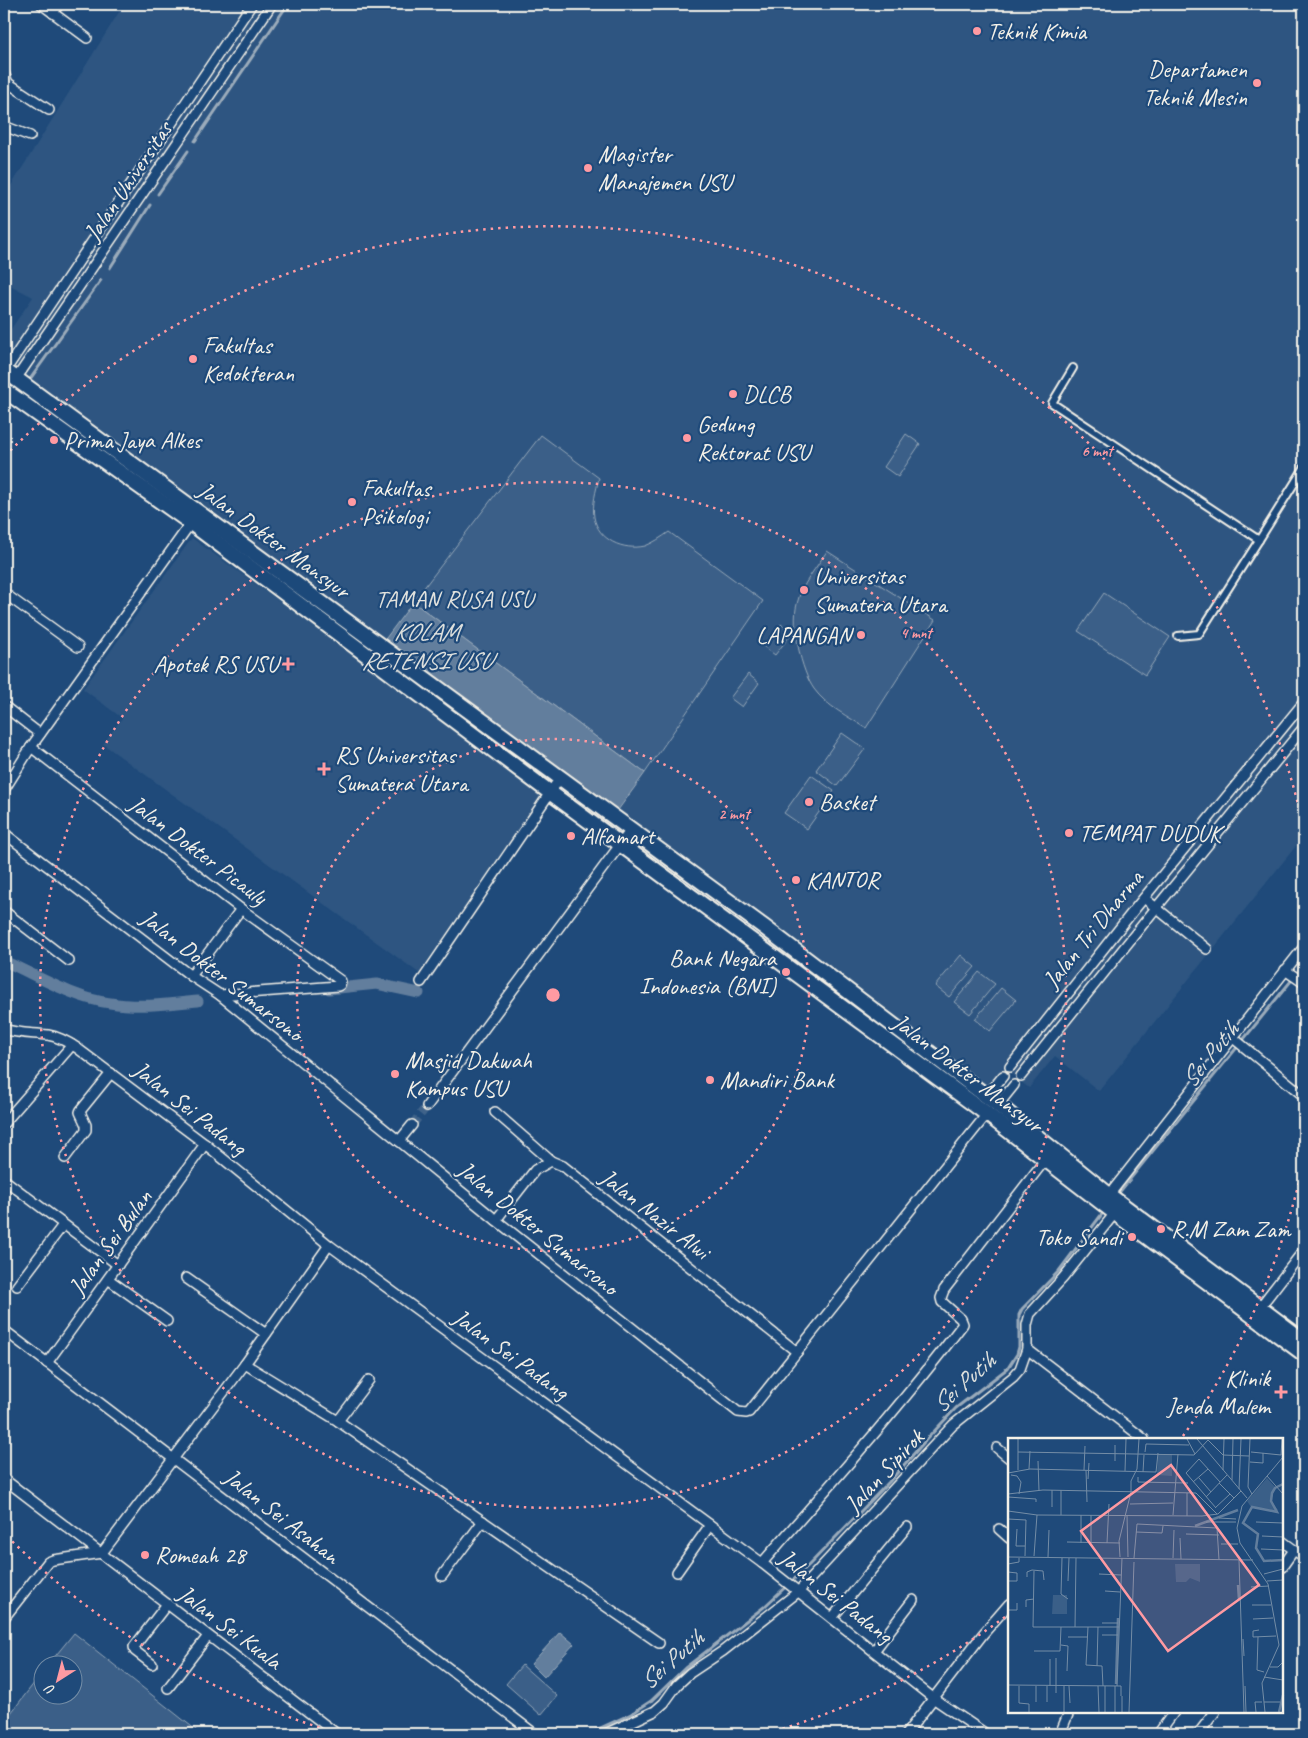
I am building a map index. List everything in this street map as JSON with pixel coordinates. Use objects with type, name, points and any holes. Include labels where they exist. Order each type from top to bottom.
[{"type":"main road","name":"Jalan Dokter Mansyur","points":[[4,370],[195,518],[370,659],[987,1114],[1045,1160],[1111,1203],[1260,1307],[1304,1342]]},
{"type":"main road","name":"Jalan Dokter Mansyur","points":[[4,390],[195,518],[380,646],[764,927],[987,1096],[1111,1203],[1304,1354]]},
{"type":"street","points":[[41,4],[87,38]]},
{"type":"street","points":[[53,13],[59,4]]},
{"type":"street","name":"Jalan Universitas","points":[[4,370],[252,4]]},
{"type":"street","name":"Jalan Universitas","points":[[16,379],[272,4]]},
{"type":"street","points":[[213,62],[226,71]]},
{"type":"street","points":[[4,73],[8,83],[49,110]]},
{"type":"street","points":[[4,126],[30,136]]},
{"type":"street","points":[[131,183],[145,192]]},
{"type":"street","points":[[1073,368],[1052,403],[1259,540]]},
{"type":"street","points":[[1178,636],[1198,634],[1304,468]]},
{"type":"street","points":[[4,790],[40,734],[195,518]]},
{"type":"street","points":[[4,593],[78,647]]},
{"type":"street","points":[[370,659],[380,646]]},
{"type":"street","name":"Jalan Tri Dharma","points":[[1010,1067],[1101,951],[1304,702]]},
{"type":"street","points":[[4,706],[40,734]]},
{"type":"street","name":"Jalan Tri Dharma","points":[[1021,1076],[1304,727]]},
{"type":"street","name":"Jalan Dokter Picauly","points":[[32,747],[241,909],[341,983],[338,986],[220,995]]},
{"type":"street","points":[[421,982],[560,778]]},
{"type":"street","points":[[603,832],[613,817]]},
{"type":"street","points":[[427,1106],[631,830]]},
{"type":"street","name":"Jalan Dokter Sumarsono","points":[[4,833],[191,976],[220,995],[496,1220],[738,1412],[749,1412],[987,1114]]},
{"type":"street","points":[[1144,898],[1207,949]]},
{"type":"street","points":[[191,976],[241,909]]},
{"type":"street","points":[[4,911],[69,962]]},
{"type":"street","name":"Jalan Sipirok","points":[[606,1734],[655,1711],[664,1703],[677,1684],[723,1651],[796,1590],[954,1425],[1013,1377],[1020,1368],[1027,1349],[1027,1325],[1030,1314],[1063,1278],[1111,1203],[1237,1041],[1295,976],[1304,947]]},
{"type":"street","points":[[1101,951],[1113,961]]},
{"type":"street","name":"Jalan Sei Padang","points":[[4,1029],[16,1033],[49,1035],[62,1039],[72,1045],[205,1144],[329,1245],[762,1563],[933,1698],[986,1734]]},
{"type":"street","points":[[1237,1041],[1304,1096]]},
{"type":"street","points":[[4,1124],[72,1045]]},
{"type":"street","points":[[65,1158],[86,1130],[81,1110],[111,1074]]},
{"type":"street","points":[[987,1096],[1003,1076]]},
{"type":"street","points":[[998,1105],[1014,1085]]},
{"type":"street","name":"Jalan Nazir Alwi","points":[[495,1112],[551,1161],[563,1166],[797,1352]]},
{"type":"street","points":[[399,1141],[412,1125]]},
{"type":"street","name":"Jalan Sei Bulan","points":[[47,1363],[205,1144]]},
{"type":"street","points":[[762,1563],[923,1376],[963,1324],[961,1318],[942,1302],[942,1294],[1045,1160]]},
{"type":"street","points":[[496,1220],[534,1170],[551,1161]]},
{"type":"street","points":[[6,1181],[118,1265]]},
{"type":"street","points":[[17,1286],[63,1224]]},
{"type":"street","points":[[4,1618],[48,1562],[102,1553],[246,1364],[329,1245]]},
{"type":"street","points":[[1260,1307],[1304,1250]]},
{"type":"street","points":[[186,1278],[266,1334]]},
{"type":"street","points":[[108,1279],[167,1321]]},
{"type":"street","name":"Jalan Sei Asahan","points":[[4,1330],[535,1734]]},
{"type":"street","points":[[1027,1349],[1142,1438]]},
{"type":"street","points":[[246,1364],[338,1421],[660,1643]]},
{"type":"street","points":[[338,1421],[369,1380]]},
{"type":"street","points":[[997,1448],[1008,1457]]},
{"type":"street","name":"Jalan Sei Kuala","points":[[4,1479],[337,1734]]},
{"type":"street","points":[[442,1576],[483,1521]]},
{"type":"street","points":[[677,1572],[710,1525]]},
{"type":"street","points":[[832,1618],[907,1527]]},
{"type":"street","points":[[999,1529],[1008,1537]]},
{"type":"street","points":[[1283,1542],[1304,1557]]},
{"type":"street","points":[[1283,1566],[1294,1550]]},
{"type":"street","points":[[874,1652],[913,1600]]},
{"type":"street","points":[[152,1664],[135,1651],[134,1647],[167,1604]]},
{"type":"street","points":[[906,1734],[983,1634],[1008,1605]]},
{"type":"street","points":[[168,1688],[208,1636]]},
{"type":"street","points":[[1060,1734],[1069,1713]]},
{"type":"street","points":[[1158,1734],[1173,1713]]},
{"type":"street","points":[[1198,1734],[1214,1713]]},
{"type":"shaded area","name":"Universitas Sumatera Utara","points":[[124,4],[1304,4],[1304,836],[1099,1091],[1055,1056],[1029,1088],[1007,1071],[987,1096],[16,379],[14,357],[4,350],[4,339],[33,297],[4,282],[4,229],[9,217],[4,213],[4,197]]},
{"type":"shaded area","name":"RS Universitas Sumatera Utara","points":[[192,538],[544,793],[419,973],[103,744],[122,718],[83,689]]},
{"type":"green space","points":[[906,434],[920,444],[898,477],[884,467]]},
{"type":"green space","name":"TAMAN RUSA USU","points":[[541,435],[599,478],[594,502],[594,517],[596,525],[606,538],[620,545],[637,547],[648,545],[669,532],[763,601],[645,773],[413,602]]},
{"type":"green space","name":"LAPANGAN","points":[[827,551],[935,620],[866,728],[838,711],[819,695],[809,681],[798,648],[795,613],[799,597]]},
{"type":"green space","points":[[1104,593],[1170,637],[1145,675],[1078,631]]},
{"type":"green space","name":"LAPANGAN","points":[[781,624],[792,633],[775,655],[763,646]]},
{"type":"green space","name":"LAPANGAN","points":[[748,674],[759,683],[742,707],[730,698]]},
{"type":"green space","name":"Basket","points":[[842,733],[865,749],[837,786],[816,770]]},
{"type":"green space","name":"Basket","points":[[811,775],[834,791],[807,829],[784,813]]},
{"type":"green space","points":[[961,955],[975,967],[949,997],[935,986]]},
{"type":"green space","points":[[979,972],[995,984],[970,1014],[954,1002]]},
{"type":"green space","points":[[1001,988],[1016,1000],[990,1031],[975,1019]]},
{"type":"green space","points":[[74,1633],[201,1734],[4,1734],[4,1722],[32,1686],[32,1706],[82,1706],[82,1656],[55,1656]]},
{"type":"green space","points":[[522,1665],[557,1696],[541,1715],[506,1684]]},
{"type":"water","name":"KOLAM RETENSI USU","points":[[413,602],[645,773],[613,817],[380,646]]},
{"type":"water","points":[[560,1632],[574,1644],[544,1677],[531,1664]]},
{"type":"waterway","points":[[195,141],[288,4]]},
{"type":"waterway","points":[[158,194],[188,151]]},
{"type":"waterway","points":[[110,268],[150,205]]},
{"type":"waterway","points":[[28,382],[101,280]]},
{"type":"waterway","points":[[4,961],[56,986],[96,1000],[143,1005],[198,1001]]},
{"type":"waterway","name":"Sei Putih","points":[[1117,1195],[1304,965]]},
{"type":"waterway","points":[[329,989],[377,984],[419,993]]},
{"type":"waterway","name":"Sei Putih","points":[[587,1734],[631,1714],[651,1701],[685,1668],[764,1607],[809,1565],[889,1482],[956,1408],[1008,1368],[1019,1347],[1019,1315],[1022,1309],[1059,1271],[1105,1210]]},
{"type":"tunnel","points":[[412,1125],[427,1106]]},
{"type":"place","name":"Teknik Kimia","points":[[977,31]]},
{"type":"place","name":"Departamen Teknik Mesin","points":[[1257,83]]},
{"type":"place","name":"Magister Manajemen USU","points":[[588,168]]},
{"type":"place","name":"Fakultas Kedokteran","points":[[193,359]]},
{"type":"place","name":"DLCB","points":[[733,394]]},
{"type":"place","name":"Gedung Rektorat USU","points":[[687,438]]},
{"type":"place","name":"Prima Jaya Alkes","points":[[54,440]]},
{"type":"place","name":"Fakultas Psikologi","points":[[352,502]]},
{"type":"place","name":"Universitas Sumatera Utara","points":[[804,590]]},
{"type":"place","name":"LAPANGAN","points":[[861,635]]},
{"type":"place","name":"Apotek RS USU","points":[[288,664]]},
{"type":"place","name":"RS Universitas Sumatera Utara","points":[[324,769]]},
{"type":"place","name":"Basket","points":[[809,802]]},
{"type":"place","name":"TEMPAT DUDUK","points":[[1069,833]]},
{"type":"place","name":"Alfamart","points":[[571,836]]},
{"type":"place","name":"KANTOR","points":[[796,880]]},
{"type":"place","name":"Bank Negara Indonesia (BNI)","points":[[786,972]]},
{"type":"place","name":"Masjid Dakwah Kampus USU","points":[[395,1074]]},
{"type":"place","name":"Mandiri Bank","points":[[710,1080]]},
{"type":"place","name":"R.M Zam Zam","points":[[1161,1229]]},
{"type":"place","name":"Toko Sandi","points":[[1132,1237]]},
{"type":"place","name":"Klinik Jenda Malem","points":[[1281,1392]]},
{"type":"place","name":"Romeah 28","points":[[145,1555]]}]
